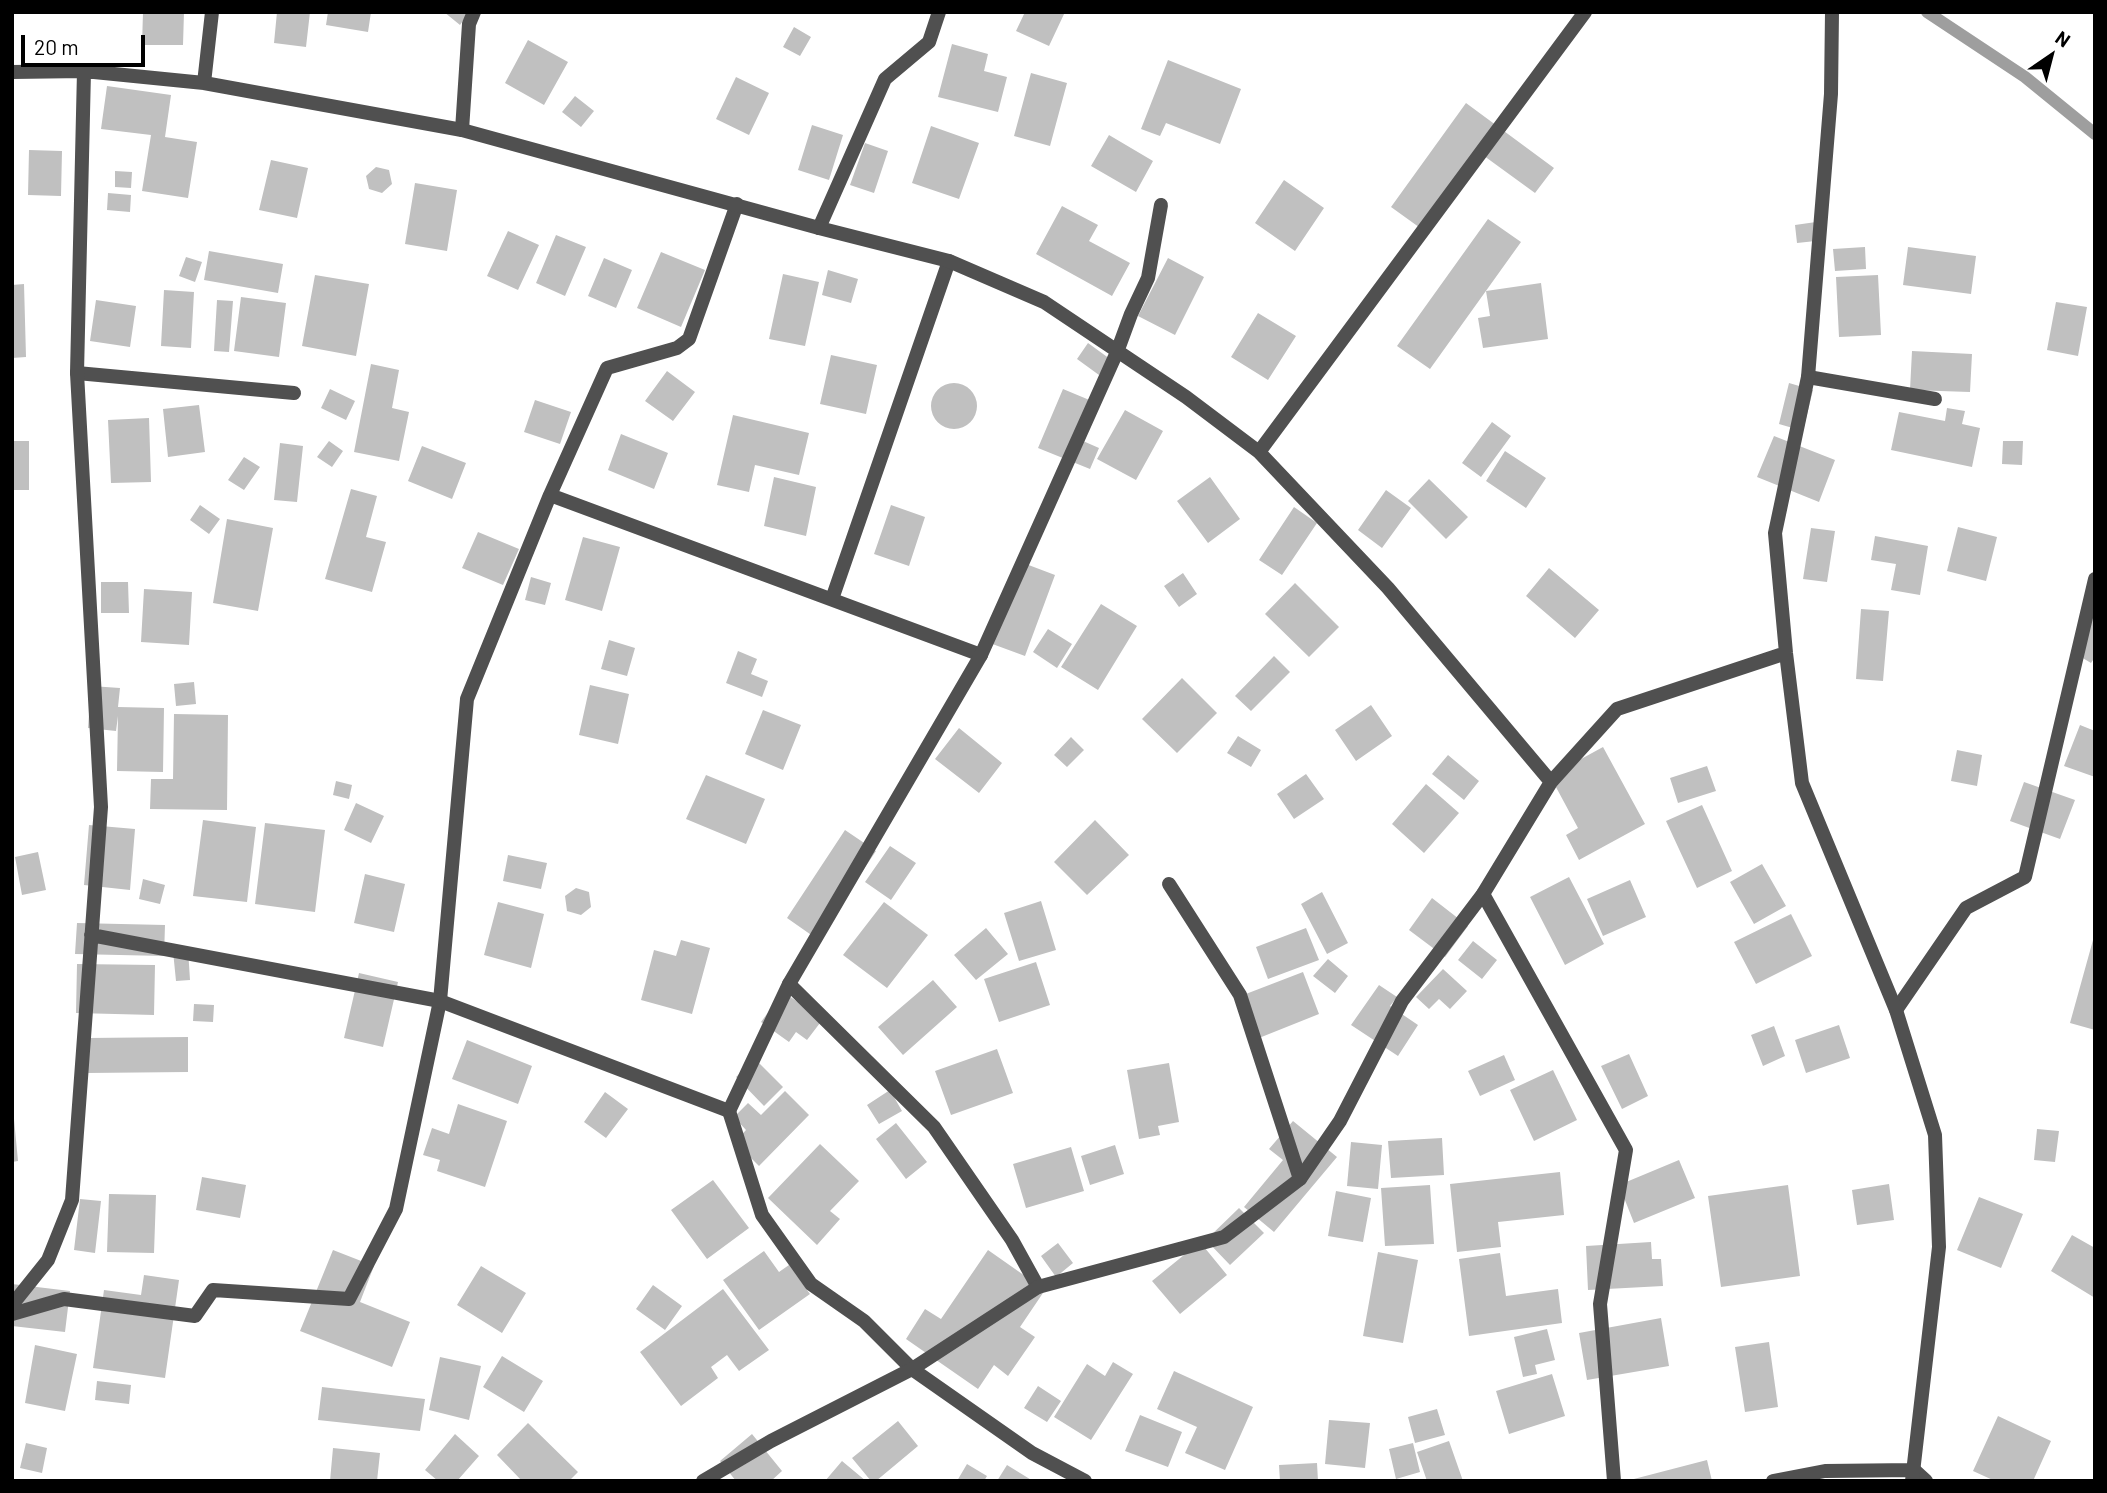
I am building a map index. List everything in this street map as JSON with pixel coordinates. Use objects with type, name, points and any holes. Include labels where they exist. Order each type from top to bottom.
[{"type":"street","points":[[204,83],[212,12]]},
{"type":"street","points":[[462,130],[469,24],[474,12]]},
{"type":"street","points":[[820,228],[885,79],[929,43],[939,12]]},
{"type":"street","points":[[1259,452],[1585,12]]},
{"type":"street","points":[[1832,12],[1831,94],[1808,377],[1775,533],[1802,783],[1896,1010],[1935,1135],[1939,1247],[1913,1475]]},
{"type":"street","points":[[12,1305],[48,1260],[72,1200],[101,807],[77,373],[85,71]]},
{"type":"street","points":[[12,72],[85,71],[204,83],[462,130],[949,261],[1044,302],[1186,397],[1259,452],[1388,588],[1551,782]]},
{"type":"street","points":[[12,1314],[64,1299],[195,1316],[213,1290],[349,1299],[396,1209],[440,1001],[467,699],[550,495],[607,368],[677,348],[689,339],[737,204]]},
{"type":"street","points":[[1085,1481],[1032,1452],[912,1369],[864,1321],[811,1284],[762,1215],[729,1111],[789,984],[981,655],[1148,278],[1161,205]]},
{"type":"street","points":[[832,599],[949,261]]},
{"type":"street","points":[[77,373],[294,393]]},
{"type":"street","points":[[1808,377],[1935,399]]},
{"type":"street","points":[[550,495],[981,655]]},
{"type":"street","points":[[1896,1010],[1966,908],[2025,877],[2095,579]]},
{"type":"street","points":[[703,1481],[771,1441],[912,1369],[1038,1287],[1224,1237],[1300,1179],[1339,1121],[1402,1001],[1483,894],[1551,782],[1617,709],[1786,653]]},
{"type":"street","points":[[1169,884],[1240,995],[1300,1179]]},
{"type":"street","points":[[1483,894],[1626,1150],[1600,1304],[1614,1481]]},
{"type":"street","points":[[91,935],[440,1001],[729,1111]]},
{"type":"street","points":[[789,984],[934,1127],[1012,1240],[1038,1287]]},
{"type":"street","points":[[1773,1481],[1825,1471],[1913,1475],[1926,1481]]},
{"type":"building","points":[[143,12],[184,12],[183,45],[142,45]]},
{"type":"building","points":[[277,12],[310,12],[306,47],[274,43]]},
{"type":"building","points":[[328,12],[371,12],[368,32],[326,25]]},
{"type":"building","points":[[444,12],[469,12],[460,25]]},
{"type":"building","points":[[1025,12],[1065,12],[1049,46],[1016,31]]},
{"type":"building","points":[[794,27],[811,37],[800,56],[783,47]]},
{"type":"building","points":[[528,40],[568,62],[544,105],[505,83]]},
{"type":"building","points":[[952,44],[988,54],[984,71],[1007,77],[998,112],[938,97]]},
{"type":"building","points":[[1168,60],[1241,89],[1220,144],[1166,123],[1160,136],[1141,129]]},
{"type":"building","points":[[1031,73],[1067,83],[1050,146],[1014,136]]},
{"type":"building","points":[[736,77],[769,93],[749,135],[716,119]]},
{"type":"building","points":[[107,86],[171,95],[165,137],[197,142],[188,198],[142,191],[151,135],[101,129]]},
{"type":"building","points":[[575,96],[594,111],[581,127],[562,112]]},
{"type":"building","points":[[1466,103],[1554,168],[1535,193],[1480,153],[1423,230],[1391,207]]},
{"type":"building","points":[[812,125],[843,135],[829,180],[798,170]]},
{"type":"building","points":[[931,126],[979,143],[959,199],[912,183]]},
{"type":"building","points":[[1109,135],[1153,161],[1136,192],[1091,166]]},
{"type":"building","points":[[865,143],[888,151],[874,193],[850,185]]},
{"type":"building","points":[[29,150],[62,151],[61,196],[28,195]]},
{"type":"building","points":[[271,160],[308,168],[297,218],[259,210]]},
{"type":"building","points":[[376,167],[389,170],[392,184],[382,193],[369,189],[366,176]]},
{"type":"building","points":[[115,171],[132,172],[131,188],[115,187]]},
{"type":"building","points":[[1284,180],[1324,208],[1295,251],[1255,223]]},
{"type":"building","points":[[415,183],[457,190],[447,251],[405,244]]},
{"type":"building","points":[[108,193],[131,195],[130,212],[107,210]]},
{"type":"building","points":[[1062,206],[1098,225],[1089,241],[1130,263],[1112,296],[1036,254]]},
{"type":"building","points":[[1488,219],[1521,242],[1430,369],[1397,346]]},
{"type":"building","points":[[1823,221],[1825,240],[1797,243],[1795,225]]},
{"type":"building","points":[[508,231],[539,245],[518,290],[487,276]]},
{"type":"building","points":[[556,235],[586,247],[565,296],[536,283]]},
{"type":"building","points":[[1865,247],[1866,269],[1835,271],[1833,249]]},
{"type":"building","points":[[1908,247],[1976,256],[1971,294],[1903,285]]},
{"type":"building","points":[[209,251],[283,264],[278,293],[204,280]]},
{"type":"building","points":[[661,252],[705,270],[681,327],[637,308]]},
{"type":"building","points":[[186,257],[202,262],[195,282],[179,276]]},
{"type":"building","points":[[604,258],[632,270],[616,308],[588,296]]},
{"type":"building","points":[[1168,258],[1204,277],[1175,335],[1138,316]]},
{"type":"building","points":[[828,270],[858,279],[851,303],[822,295]]},
{"type":"building","points":[[783,274],[819,282],[805,346],[769,339]]},
{"type":"building","points":[[315,275],[369,284],[356,356],[302,346]]},
{"type":"building","points":[[1878,275],[1881,335],[1839,337],[1836,277]]},
{"type":"building","points":[[1541,283],[1548,339],[1483,348],[1478,318],[1490,316],[1486,291]]},
{"type":"building","points":[[24,284],[26,357],[12,358],[12,285]]},
{"type":"building","points":[[164,290],[194,292],[191,348],[161,346]]},
{"type":"building","points":[[241,297],[286,303],[279,357],[234,351]]},
{"type":"building","points":[[96,300],[136,306],[130,347],[90,341]]},
{"type":"building","points":[[217,300],[233,301],[229,352],[214,351]]},
{"type":"building","points":[[2056,302],[2087,307],[2078,356],[2047,350]]},
{"type":"building","points":[[1258,313],[1296,336],[1268,380],[1231,357]]},
{"type":"building","points":[[1088,343],[1110,359],[1099,375],[1077,359]]},
{"type":"building","points":[[1912,351],[1972,354],[1970,392],[1910,390]]},
{"type":"building","points":[[831,355],[877,365],[866,414],[820,404]]},
{"type":"building","points":[[371,364],[399,370],[392,408],[409,412],[399,461],[354,452]]},
{"type":"building","points":[[667,371],[695,392],[673,421],[645,401]]},
{"type":"building","points":[[954,383],[970,390],[977,406],[970,422],[954,429],[938,422],[931,406],[938,390]]},
{"type":"building","points":[[1789,383],[1813,390],[1803,431],[1779,424]]},
{"type":"building","points":[[330,389],[355,401],[346,420],[321,408]]},
{"type":"building","points":[[1063,389],[1099,404],[1083,441],[1099,448],[1090,469],[1038,448]]},
{"type":"building","points":[[535,400],[571,412],[560,444],[524,432]]},
{"type":"building","points":[[199,405],[205,452],[168,457],[163,409]]},
{"type":"building","points":[[1947,408],[1965,411],[1962,424],[1980,428],[1972,467],[1891,450],[1899,412],[1945,421]]},
{"type":"building","points":[[1125,410],[1163,431],[1136,480],[1097,459]]},
{"type":"building","points":[[733,415],[809,433],[799,475],[755,465],[749,492],[717,485]]},
{"type":"building","points":[[149,418],[151,482],[111,483],[108,420]]},
{"type":"building","points":[[1492,422],[1511,436],[1481,477],[1462,463]]},
{"type":"building","points":[[621,434],[668,453],[654,489],[608,470]]},
{"type":"building","points":[[1774,436],[1835,460],[1819,502],[1757,477]]},
{"type":"building","points":[[12,441],[29,441],[29,490],[12,490]]},
{"type":"building","points":[[329,441],[343,451],[332,467],[317,457]]},
{"type":"building","points":[[2003,441],[2023,441],[2022,465],[2002,464]]},
{"type":"building","points":[[280,443],[303,446],[297,502],[274,500]]},
{"type":"building","points":[[422,446],[466,463],[452,499],[408,481]]},
{"type":"building","points":[[1505,451],[1546,478],[1526,508],[1486,481]]},
{"type":"building","points":[[244,457],[260,467],[244,490],[228,480]]},
{"type":"building","points":[[774,477],[816,487],[806,536],[764,526]]},
{"type":"building","points":[[1210,477],[1240,519],[1208,543],[1177,501]]},
{"type":"building","points":[[1429,479],[1468,517],[1446,539],[1408,501]]},
{"type":"building","points":[[351,489],[377,496],[366,537],[386,542],[372,592],[325,579]]},
{"type":"building","points":[[1386,490],[1411,508],[1382,548],[1358,530]]},
{"type":"building","points":[[200,505],[220,519],[209,534],[190,520]]},
{"type":"building","points":[[891,505],[925,517],[909,566],[874,554]]},
{"type":"building","points":[[1294,507],[1317,523],[1282,575],[1259,560]]},
{"type":"building","points":[[227,519],[273,528],[258,611],[213,603]]},
{"type":"building","points":[[1958,527],[1997,537],[1986,581],[1947,571]]},
{"type":"building","points":[[1811,528],[1835,531],[1827,582],[1803,579]]},
{"type":"building","points":[[478,532],[519,549],[503,585],[462,568]]},
{"type":"building","points":[[1875,536],[1928,546],[1920,595],[1891,590],[1896,564],[1871,560]]},
{"type":"building","points":[[583,537],[620,547],[602,611],[565,600]]},
{"type":"building","points":[[1018,561],[1055,575],[1025,656],[987,642]]},
{"type":"building","points":[[1549,568],[1599,610],[1575,638],[1526,596]]},
{"type":"building","points":[[1183,573],[1197,594],[1179,607],[1164,586]]},
{"type":"building","points":[[531,577],[551,583],[545,605],[525,600]]},
{"type":"building","points":[[101,582],[128,582],[129,613],[101,613]]},
{"type":"building","points":[[1295,583],[1339,627],[1309,657],[1265,614]]},
{"type":"building","points":[[144,589],[192,592],[189,645],[141,642]]},
{"type":"building","points":[[1101,604],[1137,626],[1098,690],[1061,667]]},
{"type":"building","points":[[1861,609],[1889,611],[1883,681],[1856,679]]},
{"type":"building","points":[[2095,612],[2095,657],[2091,663],[2071,651]]},
{"type":"building","points":[[1048,629],[1072,644],[1057,668],[1033,652]]},
{"type":"building","points":[[609,640],[635,648],[627,676],[601,669]]},
{"type":"building","points":[[738,651],[757,659],[751,674],[768,681],[762,697],[726,683]]},
{"type":"building","points":[[1274,656],[1290,672],[1251,711],[1235,696]]},
{"type":"building","points":[[1182,678],[1217,713],[1177,753],[1142,719]]},
{"type":"building","points":[[194,682],[196,704],[176,706],[174,684]]},
{"type":"building","points":[[590,685],[629,694],[618,744],[579,735]]},
{"type":"building","points":[[91,686],[120,688],[118,707],[164,708],[163,772],[117,771],[118,716],[116,731],[88,728]]},
{"type":"building","points":[[1371,705],[1392,736],[1356,761],[1335,730]]},
{"type":"building","points":[[763,710],[801,725],[783,770],[745,754]]},
{"type":"building","points":[[174,714],[228,715],[227,810],[150,809],[151,779],[173,779]]},
{"type":"building","points":[[2080,725],[2095,731],[2095,777],[2064,766]]},
{"type":"building","points":[[959,728],[1002,763],[979,793],[935,759]]},
{"type":"building","points":[[1238,736],[1261,750],[1251,767],[1227,753]]},
{"type":"building","points":[[1071,737],[1084,750],[1067,767],[1054,755]]},
{"type":"building","points":[[1603,747],[1645,824],[1579,860],[1566,835],[1578,828],[1550,776]]},
{"type":"building","points":[[1957,750],[1982,755],[1977,786],[1951,781]]},
{"type":"building","points":[[1448,755],[1479,781],[1464,800],[1432,774]]},
{"type":"building","points":[[1707,766],[1716,791],[1678,803],[1670,778]]},
{"type":"building","points":[[1306,774],[1324,799],[1294,819],[1277,794]]},
{"type":"building","points":[[706,775],[765,799],[746,844],[686,819]]},
{"type":"building","points":[[336,781],[352,785],[349,799],[333,795]]},
{"type":"building","points":[[2024,782],[2075,800],[2060,839],[2010,821]]},
{"type":"building","points":[[1426,784],[1459,813],[1424,853],[1392,824]]},
{"type":"building","points":[[356,803],[384,816],[371,843],[344,830]]},
{"type":"building","points":[[1702,805],[1732,871],[1697,888],[1666,821]]},
{"type":"building","points":[[203,820],[256,827],[247,902],[193,896]]},
{"type":"building","points":[[1095,820],[1129,855],[1087,895],[1054,862]]},
{"type":"building","points":[[265,823],[325,830],[315,912],[255,904]]},
{"type":"building","points":[[89,825],[135,829],[130,890],[84,885]]},
{"type":"building","points":[[845,830],[876,851],[817,939],[787,918]]},
{"type":"building","points":[[890,846],[916,863],[891,900],[865,882]]},
{"type":"building","points":[[38,852],[46,890],[22,895],[15,857]]},
{"type":"building","points":[[508,855],[547,863],[541,889],[503,881]]},
{"type":"building","points":[[1762,864],[1786,906],[1754,924],[1730,882]]},
{"type":"building","points":[[365,874],[405,884],[394,932],[354,923]]},
{"type":"building","points":[[1569,877],[1604,944],[1565,965],[1530,897]]},
{"type":"building","points":[[143,879],[165,885],[160,904],[139,899]]},
{"type":"building","points":[[1630,880],[1646,917],[1603,936],[1587,899]]},
{"type":"building","points":[[576,888],[589,892],[591,907],[581,915],[567,911],[565,896]]},
{"type":"building","points":[[1322,892],[1348,943],[1327,954],[1301,904]]},
{"type":"building","points":[[1432,898],[1468,926],[1445,957],[1409,930]]},
{"type":"building","points":[[1041,901],[1056,950],[1019,961],[1004,913]]},
{"type":"building","points":[[498,902],[544,914],[531,968],[484,955]]},
{"type":"building","points":[[884,902],[928,935],[887,988],[843,955]]},
{"type":"building","points":[[1791,914],[1812,956],[1756,984],[1734,942]]},
{"type":"building","points":[[77,923],[165,925],[164,956],[75,954]]},
{"type":"building","points":[[986,928],[1008,954],[976,980],[954,955]]},
{"type":"building","points":[[1306,928],[1319,960],[1268,979],[1256,947]]},
{"type":"building","points":[[681,940],[710,948],[692,1014],[641,1000],[654,950],[676,956]]},
{"type":"building","points":[[2093,940],[2095,941],[2095,1030],[2070,1023]]},
{"type":"building","points":[[1473,941],[1497,960],[1482,979],[1458,960]]},
{"type":"building","points":[[188,949],[190,980],[176,981],[173,951]]},
{"type":"building","points":[[1328,959],[1348,976],[1335,993],[1313,976]]},
{"type":"building","points":[[1036,962],[1050,1005],[999,1022],[984,979]]},
{"type":"building","points":[[77,964],[155,965],[154,1015],[76,1013]]},
{"type":"building","points":[[1443,969],[1467,991],[1450,1009],[1439,999],[1429,1009],[1416,997]]},
{"type":"building","points":[[1303,972],[1319,1014],[1254,1040],[1238,997]]},
{"type":"building","points":[[359,973],[398,982],[383,1047],[344,1038]]},
{"type":"building","points":[[933,980],[957,1007],[903,1055],[878,1027]]},
{"type":"building","points":[[1379,985],[1397,997],[1390,1006],[1418,1025],[1398,1056],[1351,1025]]},
{"type":"building","points":[[783,992],[823,1019],[807,1040],[796,1032],[789,1042],[761,1022]]},
{"type":"building","points":[[194,1004],[214,1005],[213,1022],[193,1021]]},
{"type":"building","points":[[1839,1025],[1850,1058],[1806,1073],[1795,1040]]},
{"type":"building","points":[[1774,1026],[1785,1056],[1763,1066],[1751,1035]]},
{"type":"building","points":[[188,1037],[188,1072],[87,1073],[87,1038]]},
{"type":"building","points":[[467,1040],[532,1066],[518,1104],[452,1079]]},
{"type":"building","points":[[997,1049],[1013,1093],[951,1115],[935,1071]]},
{"type":"building","points":[[1629,1054],[1648,1096],[1622,1109],[1601,1066]]},
{"type":"building","points":[[1504,1055],[1515,1080],[1480,1096],[1468,1071]]},
{"type":"building","points":[[755,1059],[783,1087],[764,1106],[736,1077]]},
{"type":"building","points":[[1169,1063],[1179,1122],[1158,1126],[1160,1135],[1139,1139],[1127,1070]]},
{"type":"building","points":[[1553,1070],[1577,1120],[1534,1141],[1510,1090]]},
{"type":"building","points":[[890,1090],[902,1111],[879,1124],[867,1105]]},
{"type":"building","points":[[785,1091],[809,1115],[759,1166],[735,1142],[746,1130],[734,1117],[748,1103],[761,1115]]},
{"type":"building","points":[[605,1092],[628,1109],[606,1138],[584,1122]]},
{"type":"building","points":[[458,1104],[507,1121],[485,1187],[437,1171],[440,1160],[423,1155],[432,1128],[449,1134]]},
{"type":"building","points":[[12,1119],[18,1161],[12,1162]]},
{"type":"building","points":[[1293,1121],[1337,1157],[1274,1232],[1244,1207],[1283,1160],[1269,1149]]},
{"type":"building","points":[[896,1123],[927,1162],[906,1179],[876,1139]]},
{"type":"building","points":[[2037,1129],[2059,1131],[2055,1162],[2034,1160]]},
{"type":"building","points":[[1442,1138],[1444,1175],[1391,1178],[1388,1141]]},
{"type":"building","points":[[1351,1142],[1382,1145],[1378,1189],[1347,1186]]},
{"type":"building","points":[[820,1144],[859,1181],[830,1211],[840,1219],[817,1245],[768,1198]]},
{"type":"building","points":[[1115,1145],[1124,1174],[1090,1185],[1081,1156]]},
{"type":"building","points":[[1071,1147],[1084,1191],[1026,1208],[1013,1164]]},
{"type":"building","points":[[1679,1160],[1695,1198],[1634,1223],[1619,1185]]},
{"type":"building","points":[[1560,1172],[1564,1215],[1498,1222],[1501,1247],[1457,1252],[1450,1184]]},
{"type":"building","points":[[202,1177],[246,1185],[240,1218],[196,1210]]},
{"type":"building","points":[[713,1180],[749,1228],[707,1259],[671,1210]]},
{"type":"building","points":[[1889,1184],[1894,1220],[1857,1225],[1852,1190]]},
{"type":"building","points":[[1430,1185],[1434,1244],[1385,1246],[1381,1188]]},
{"type":"building","points":[[1788,1185],[1800,1276],[1721,1287],[1708,1196]]},
{"type":"building","points":[[1336,1191],[1371,1198],[1363,1242],[1328,1236]]},
{"type":"building","points":[[109,1194],[156,1195],[154,1253],[107,1252]]},
{"type":"building","points":[[1979,1197],[2023,1214],[2001,1268],[1957,1250]]},
{"type":"building","points":[[80,1199],[101,1201],[95,1253],[74,1250]]},
{"type":"building","points":[[1239,1208],[1264,1233],[1230,1265],[1206,1240]]},
{"type":"building","points":[[2072,1235],[2095,1248],[2095,1298],[2051,1271]]},
{"type":"building","points":[[1200,1242],[1227,1275],[1180,1314],[1152,1281]]},
{"type":"building","points":[[1651,1242],[1652,1259],[1661,1259],[1663,1286],[1588,1290],[1586,1246]]},
{"type":"building","points":[[1058,1243],[1073,1263],[1056,1277],[1041,1256]]},
{"type":"building","points":[[333,1250],[374,1266],[360,1302],[410,1322],[392,1367],[300,1331]]},
{"type":"building","points":[[988,1250],[1045,1290],[1020,1327],[1035,1337],[1008,1376],[994,1365],[978,1389],[906,1339],[925,1309],[941,1319]]},
{"type":"building","points":[[764,1251],[779,1272],[789,1265],[810,1294],[759,1330],[723,1280]]},
{"type":"building","points":[[1378,1252],[1418,1260],[1403,1343],[1363,1336]]},
{"type":"building","points":[[1500,1253],[1506,1296],[1558,1289],[1562,1323],[1469,1336],[1459,1259]]},
{"type":"building","points":[[481,1266],[526,1293],[502,1333],[457,1305]]},
{"type":"building","points":[[144,1275],[179,1280],[165,1378],[93,1368],[104,1290],[141,1295]]},
{"type":"building","points":[[12,1284],[70,1291],[65,1332],[12,1326]]},
{"type":"building","points":[[653,1285],[682,1306],[665,1330],[636,1309]]},
{"type":"building","points":[[723,1289],[769,1350],[739,1371],[727,1355],[711,1367],[718,1378],[681,1406],[640,1352]]},
{"type":"building","points":[[1661,1318],[1669,1366],[1587,1380],[1579,1333]]},
{"type":"building","points":[[1547,1329],[1555,1360],[1535,1365],[1537,1374],[1523,1377],[1514,1337]]},
{"type":"building","points":[[1769,1342],[1778,1407],[1745,1412],[1735,1347]]},
{"type":"building","points":[[35,1345],[77,1354],[65,1411],[25,1403]]},
{"type":"building","points":[[502,1356],[543,1381],[524,1412],[483,1387]]},
{"type":"building","points":[[440,1357],[481,1366],[469,1420],[429,1410]]},
{"type":"building","points":[[1113,1362],[1133,1374],[1091,1440],[1054,1417],[1087,1364],[1105,1376]]},
{"type":"building","points":[[1174,1371],[1253,1407],[1225,1470],[1185,1453],[1197,1427],[1157,1409]]},
{"type":"building","points":[[1552,1374],[1565,1416],[1509,1434],[1496,1391]]},
{"type":"building","points":[[97,1381],[131,1385],[129,1404],[95,1400]]},
{"type":"building","points":[[1038,1386],[1061,1401],[1047,1422],[1024,1408]]},
{"type":"building","points":[[322,1387],[425,1399],[420,1431],[318,1420]]},
{"type":"building","points":[[1437,1409],[1445,1435],[1415,1443],[1408,1417]]},
{"type":"building","points":[[1140,1415],[1182,1432],[1168,1467],[1125,1451]]},
{"type":"building","points":[[1998,1416],[2051,1441],[2033,1481],[1995,1481],[1973,1471]]},
{"type":"building","points":[[1329,1420],[1370,1423],[1365,1468],[1325,1464]]},
{"type":"building","points":[[898,1421],[918,1446],[876,1481],[871,1481],[852,1458]]},
{"type":"building","points":[[528,1423],[578,1472],[569,1481],[522,1481],[497,1455]]},
{"type":"building","points":[[455,1434],[479,1456],[457,1481],[438,1481],[425,1470]]},
{"type":"building","points":[[752,1434],[782,1471],[771,1481],[736,1481],[720,1461]]},
{"type":"building","points":[[1449,1441],[1463,1481],[1427,1481],[1417,1452]]},
{"type":"building","points":[[26,1443],[47,1448],[42,1473],[20,1468]]},
{"type":"building","points":[[1413,1443],[1420,1472],[1396,1479],[1389,1449]]},
{"type":"building","points":[[333,1448],[380,1453],[377,1481],[330,1481]]},
{"type":"building","points":[[1707,1460],[1712,1481],[1630,1481],[1630,1480]]},
{"type":"building","points":[[842,1461],[866,1481],[825,1481]]},
{"type":"building","points":[[1317,1463],[1318,1481],[1280,1481],[1279,1465]]},
{"type":"building","points":[[967,1464],[987,1476],[984,1481],[957,1481]]},
{"type":"building","points":[[1007,1465],[1033,1481],[997,1481]]},
{"type":"waterway","points":[[1927,12],[2025,77],[2095,134]]}]
